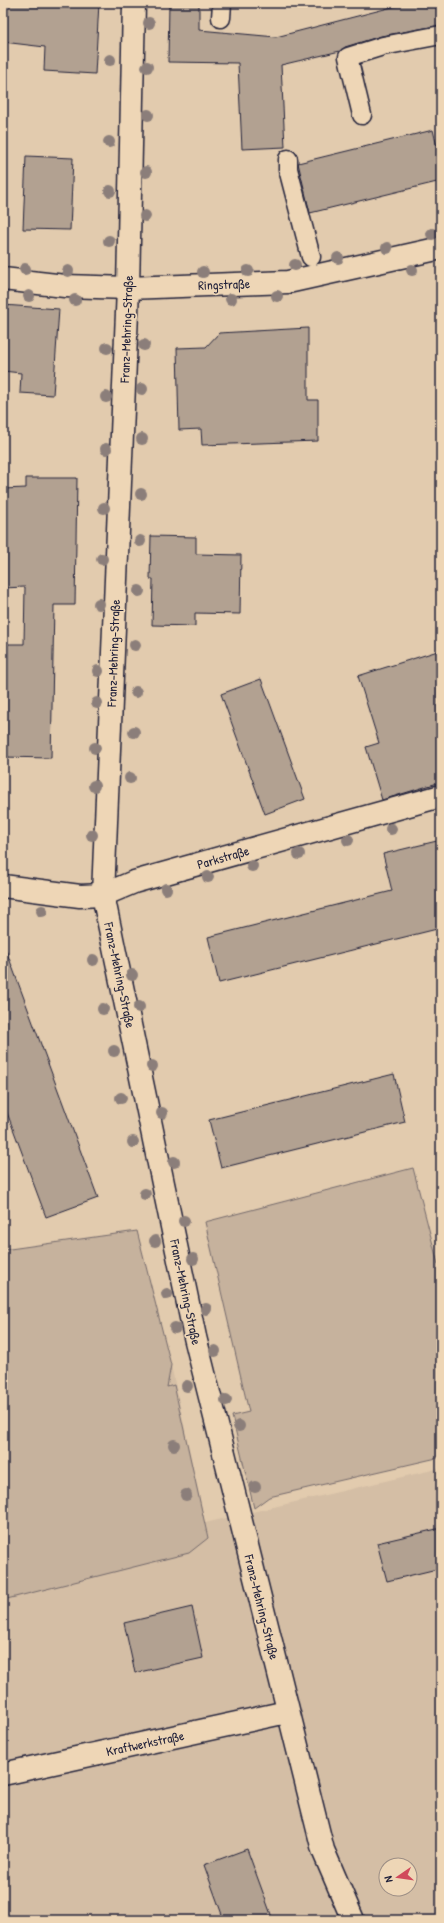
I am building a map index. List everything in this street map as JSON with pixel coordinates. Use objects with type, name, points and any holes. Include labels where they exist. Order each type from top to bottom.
[{"type":"street","name":"Franz-Mehring-Straße","points":[[134,3],[128,288],[103,895],[195,1337],[287,1712],[323,1850],[354,1920]]},
{"type":"street","name":"Ringstraße","points":[[3,279],[65,286],[128,288],[288,282],[441,248]]},
{"type":"street","name":"Parkstraße","points":[[3,886],[80,896],[103,895],[134,882],[441,796]]},
{"type":"street","name":"Kraftwerkstraße","points":[[3,1774],[287,1712]]},
{"type":"lane","points":[[362,115],[348,57],[383,46],[441,35]]},
{"type":"lane","points":[[288,159],[288,170],[311,257]]},
{"type":"shaded area","points":[[413,1168],[438,1264],[441,1263],[441,1457],[269,1497],[254,1508],[232,1416],[249,1412],[205,1222]]},
{"type":"shaded area","points":[[137,1231],[171,1365],[167,1387],[174,1385],[208,1538],[189,1553],[3,1600],[3,1250]]},
{"type":"shaded area","points":[[103,1335],[171,1365],[205,1523],[441,1468],[441,1920],[3,1920],[3,1355]]},
{"type":"building","points":[[3,3],[99,3],[95,74],[44,71],[45,47],[3,42]]},
{"type":"building","points":[[169,3],[199,3],[199,30],[276,37],[408,3],[441,3],[441,25],[381,36],[345,47],[340,51],[281,65],[285,147],[242,149],[238,63],[168,62]]},
{"type":"building","points":[[433,130],[441,163],[441,181],[310,213],[298,163]]},
{"type":"building","points":[[26,156],[73,158],[70,230],[23,229]]},
{"type":"building","points":[[3,305],[59,309],[53,395],[20,393],[21,373],[3,371]]},
{"type":"building","points":[[308,328],[308,400],[318,400],[318,441],[202,445],[201,429],[179,430],[177,348],[206,347],[219,333]]},
{"type":"building","points":[[26,478],[77,478],[75,605],[54,605],[51,758],[3,757],[3,644],[24,644],[25,587],[3,588],[3,489],[26,488]]},
{"type":"building","points":[[151,536],[196,537],[196,554],[241,555],[240,614],[195,613],[195,626],[152,625],[153,579],[150,579]]},
{"type":"building","points":[[441,650],[441,782],[382,800],[366,747],[379,743],[358,676]]},
{"type":"building","points":[[261,679],[305,799],[265,814],[221,694]]},
{"type":"building","points":[[441,840],[441,928],[219,983],[208,937],[392,891],[383,854]]},
{"type":"building","points":[[6,950],[98,1198],[46,1217],[3,1102],[3,951]]},
{"type":"building","points":[[394,1074],[405,1122],[221,1168],[209,1120]]},
{"type":"building","points":[[441,1528],[441,1568],[387,1581],[377,1543]]},
{"type":"building","points":[[192,1607],[203,1658],[135,1673],[124,1623]]},
{"type":"building","points":[[247,1849],[273,1920],[224,1920],[204,1865]]}]
